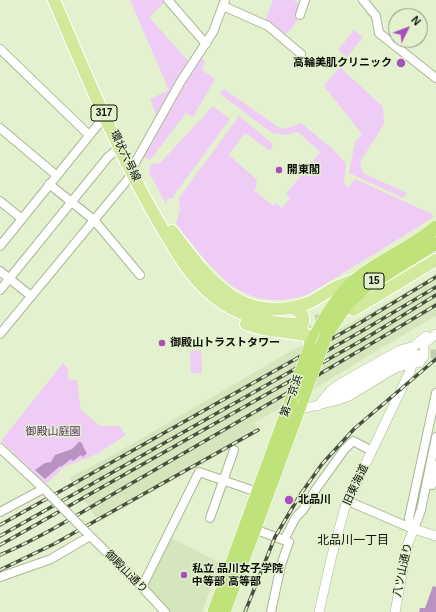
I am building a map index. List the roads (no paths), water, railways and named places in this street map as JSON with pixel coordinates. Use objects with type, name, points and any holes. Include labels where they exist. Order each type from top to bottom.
[{"type":"highway","name":"第一京浜","points":[[214,612],[285,417],[304,394],[340,296],[357,279],[435,229]]},
{"type":"highway","name":"第一京浜","points":[[224,612],[254,529],[294,406],[310,347],[320,325],[347,304],[364,288],[436,243]]},
{"type":"main road","name":"環状六号線","points":[[54,0],[105,116],[159,223]]},
{"type":"main road","name":"317","points":[[159,223],[170,230],[219,287],[244,303],[266,309],[292,308],[311,301],[335,288],[357,279]]},
{"type":"main road","name":"317","points":[[159,223],[180,259],[196,279],[214,297],[236,311],[258,319],[286,324],[297,329],[308,336],[310,347]]},
{"type":"main road","points":[[353,310],[436,260]]},
{"type":"main road","points":[[311,301],[321,301],[333,314]]},
{"type":"main road","points":[[292,308],[303,317],[301,329],[297,329]]},
{"type":"street","points":[[168,0],[206,44]]},
{"type":"street","points":[[300,15],[305,0]]},
{"type":"street","points":[[363,0],[376,16],[379,33],[436,78]]},
{"type":"street","points":[[0,334],[94,220],[132,171],[181,81],[213,32],[224,3],[268,26],[301,54]]},
{"type":"street","points":[[0,49],[89,135]]},
{"type":"street","points":[[0,246],[105,116]]},
{"type":"street","points":[[0,128],[56,175]]},
{"type":"street","points":[[0,290],[108,157],[120,147]]},
{"type":"street","points":[[49,184],[94,220],[140,274]]},
{"type":"street","points":[[0,201],[22,219]]},
{"type":"street","points":[[0,271],[31,296]]},
{"type":"street","points":[[418,350],[436,328]]},
{"type":"street","points":[[318,406],[393,361],[418,350],[436,334]]},
{"type":"street","points":[[294,406],[318,406],[349,396],[396,367],[422,361],[424,356],[418,350]]},
{"type":"street","name":"旧東海道","points":[[320,612],[332,555],[345,507],[411,369],[411,364]]},
{"type":"street","points":[[414,529],[410,524],[409,518],[436,393]]},
{"type":"street","name":"八ツ山通り","points":[[394,612],[408,543],[421,510],[436,436]]},
{"type":"street","points":[[272,612],[286,541],[296,517],[303,510],[344,450],[353,441],[372,451]]},
{"type":"street","points":[[0,448],[44,490],[0,512]]},
{"type":"street","points":[[210,518],[234,450]]},
{"type":"street","name":"八ツ山通り","points":[[414,529],[421,521],[426,511],[436,465]]},
{"type":"street","points":[[142,587],[199,472],[257,492]]},
{"type":"street","name":"御殿山通り","points":[[44,490],[142,587],[165,612]]},
{"type":"street","points":[[348,501],[414,529],[436,536]]},
{"type":"street","points":[[254,529],[286,541]]},
{"type":"street","points":[[0,577],[51,560],[88,535]]},
{"type":"tunnel","points":[[298,324],[331,318]]},
{"type":"tunnel","points":[[417,354],[436,354]]},
{"type":"railway","points":[[0,525],[358,324],[436,277]]},
{"type":"railway","points":[[0,536],[362,331],[436,287]]},
{"type":"railway","points":[[0,545],[366,338],[436,295]]},
{"type":"railway","points":[[0,555],[38,537],[74,517],[436,305]]},
{"type":"railway","points":[[245,612],[275,537],[300,495],[322,464],[354,429],[436,359]]},
{"type":"railway","points":[[0,570],[54,544],[258,430]]},
{"type":"place","name":"高輪美肌クリニック","points":[[401,63]]},
{"type":"place","name":"開東閣","points":[[279,170]]},
{"type":"place","name":"御殿山トラストタワー","points":[[162,343]]},
{"type":"place","name":"北品川","points":[[289,500]]},
{"type":"place","name":"私立 品川女子学院 中等部 高等部","points":[[184,575]]},
{"type":"district","name":"北品川一丁目","points":[[353,541]]},
{"type":"park label","name":"御殿山庭園","points":[[53,432]]}]
